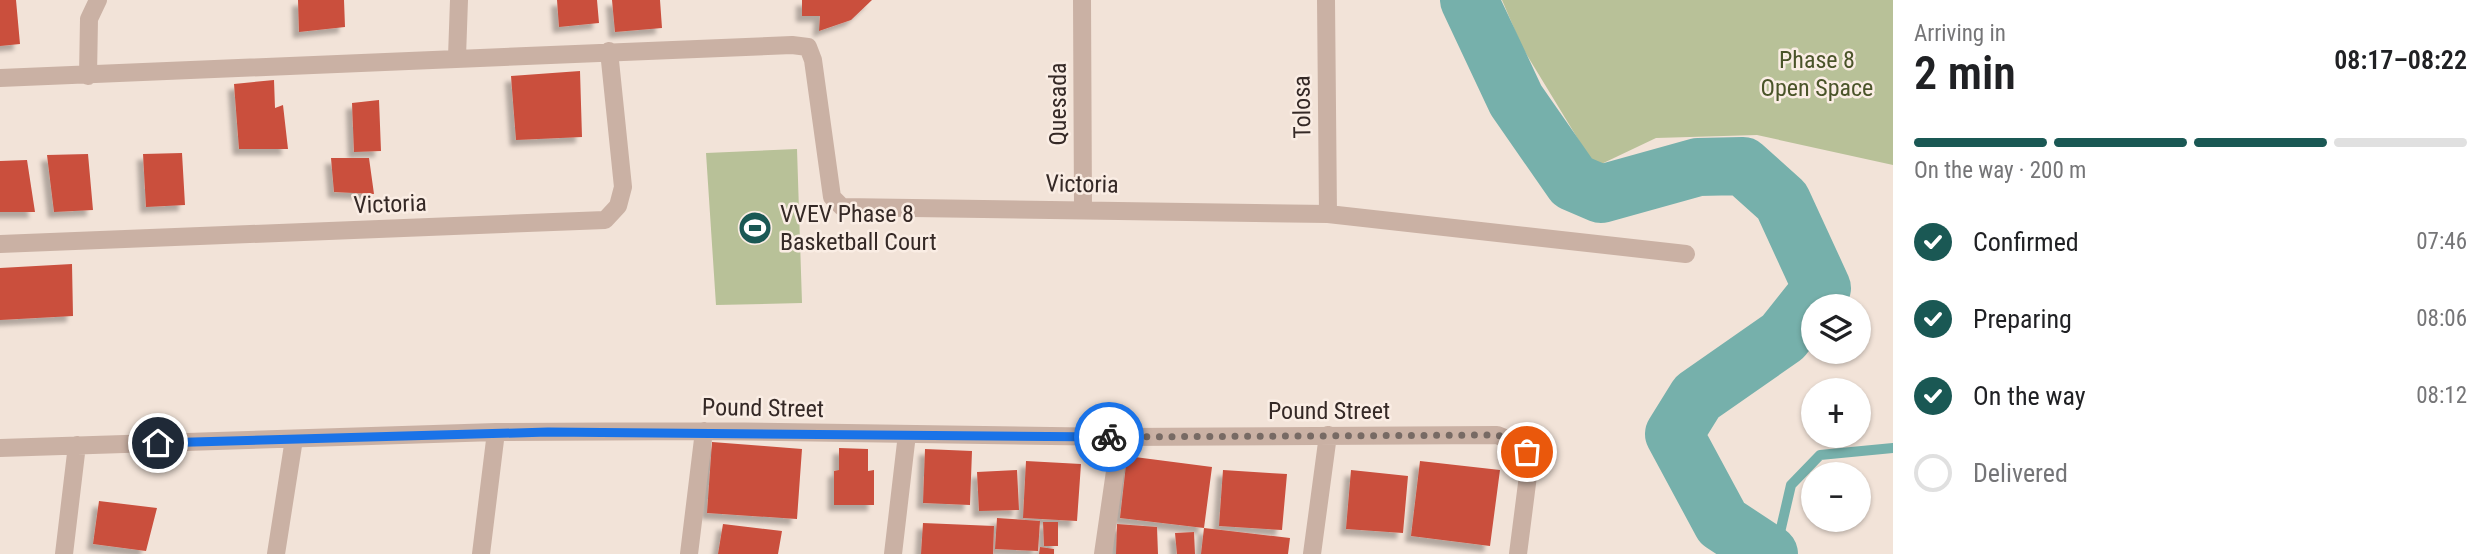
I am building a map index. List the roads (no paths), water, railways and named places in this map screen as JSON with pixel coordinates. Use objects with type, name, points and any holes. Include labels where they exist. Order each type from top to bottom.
[{"type":"street","points":[[88,76],[89,19],[99,0]]},
{"type":"street","points":[[457,57],[459,0]]},
{"type":"street","name":"Quesada","points":[[1083,0],[1083,209]]},
{"type":"street","name":"Tolosa","points":[[1326,0],[1328,214]]},
{"type":"street","name":"Victoria","points":[[0,78],[792,45],[808,47],[813,60],[832,197],[842,206],[1328,214],[1686,254]]},
{"type":"street","name":"Victoria","points":[[0,244],[605,220],[618,206],[623,187],[609,51]]},
{"type":"street","points":[[689,554],[705,431]]},
{"type":"street","name":"Pound Street","points":[[0,448],[496,432],[705,431],[1120,437],[1497,435],[1523,445],[1530,460],[1518,554]]},
{"type":"street","points":[[481,554],[496,432]]},
{"type":"street","points":[[892,554],[907,434]]},
{"type":"street","points":[[1312,554],[1328,435]]},
{"type":"street","points":[[1103,554],[1120,437]]},
{"type":"street","points":[[276,554],[294,439]]},
{"type":"street","points":[[64,554],[77,445]]},
{"type":"waterway","points":[[1469,0],[1516,100],[1573,182],[1601,194],[1698,167],[1743,166],[1782,201],[1822,288],[1783,337],[1697,397],[1674,434],[1722,523],[1769,554]]},
{"type":"waterway","points":[[1775,554],[1791,485],[1820,455],[1893,448]]},
{"type":"place","name":"VVEV Phase 8 Basketball Court","points":[[755,228]]},
{"type":"park label","name":"Phase 8 Open Space","points":[[1817,74]]}]
